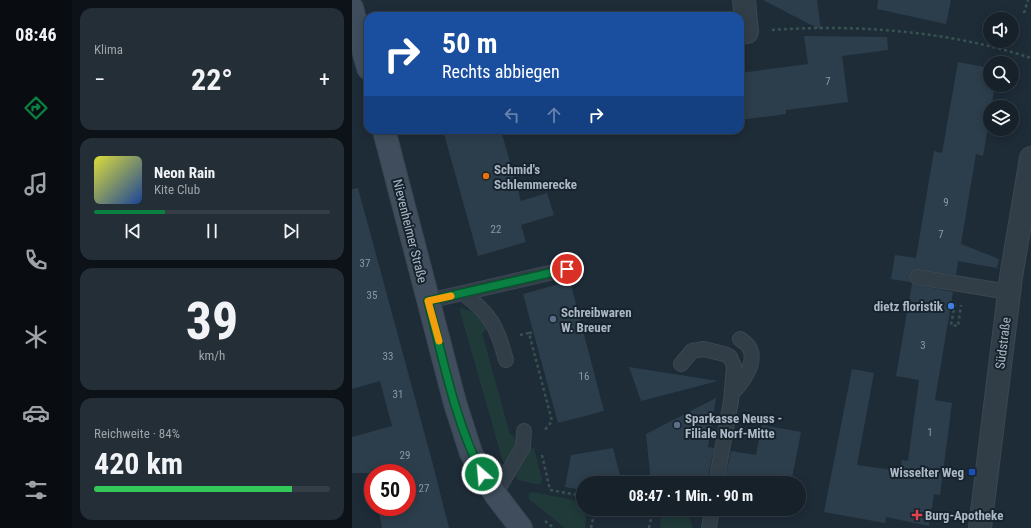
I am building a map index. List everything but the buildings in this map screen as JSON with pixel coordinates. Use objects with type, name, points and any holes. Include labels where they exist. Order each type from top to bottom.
[{"type":"main road","points":[[352,8],[364,53]]},
{"type":"main road","name":"Nievenheimer Straße","points":[[385,134],[455,403],[471,453],[494,494],[521,528]]},
{"type":"street","points":[[744,0],[747,32]]},
{"type":"street","name":"Südstraße","points":[[980,528],[1009,292],[1031,158]]},
{"type":"lane","points":[[428,301],[567,269]]},
{"type":"lane","points":[[917,277],[1009,292]]},
{"type":"lane","points":[[463,293],[479,306],[489,317],[501,340],[506,360]]},
{"type":"lane","points":[[732,393],[744,380],[750,365],[751,355],[749,347],[740,338]]},
{"type":"lane","points":[[682,364],[688,354],[698,349],[710,349],[730,357],[734,366],[732,393],[717,476]]},
{"type":"lane","points":[[494,494],[524,447],[524,431]]},
{"type":"path","points":[[1024,13],[1028,0]]},
{"type":"path","points":[[747,32],[806,28],[882,30],[955,39],[1008,50],[1031,58]]},
{"type":"path","points":[[955,302],[951,325],[958,326],[964,285]]},
{"type":"path","points":[[501,340],[534,332]]},
{"type":"path","points":[[529,333],[552,421],[543,433]]},
{"type":"path","points":[[541,454],[550,490],[576,495]]},
{"type":"path","points":[[591,528],[594,516]]},
{"type":"path","points":[[649,528],[652,516]]},
{"type":"path","points":[[699,516],[711,518]]},
{"type":"path","points":[[541,518],[554,528]]},
{"type":"green space","points":[[459,308],[472,312],[488,329],[482,333],[510,434],[514,437],[517,444],[511,457],[503,462]]},
{"type":"green space","points":[[534,448],[542,479],[540,485],[518,480],[515,476],[529,449]]},
{"type":"green space","points":[[533,492],[576,501],[576,516],[586,516],[585,528],[565,528],[529,499],[529,493]]},
{"type":"green space","points":[[661,516],[680,516],[689,517],[693,528],[660,528]]},
{"type":"slow traffic","points":[[439,341],[428,301],[451,296]]},
{"type":"place","name":"Schmid's Schlemmerecke","points":[[486,176]]},
{"type":"place","name":"dietz floristik","points":[[951,306]]},
{"type":"place","name":"Schreibwaren W. Breuer","points":[[553,319]]},
{"type":"place","name":"Sparkasse Neuss - Filiale Norf-Mitte","points":[[677,425]]},
{"type":"place","name":"Wisselter Weg","points":[[972,472]]},
{"type":"place","name":"Burg-Apotheke","points":[[917,515]]},
{"type":"route","points":[[482,474],[471,453],[455,403],[428,301],[567,269]]}]
